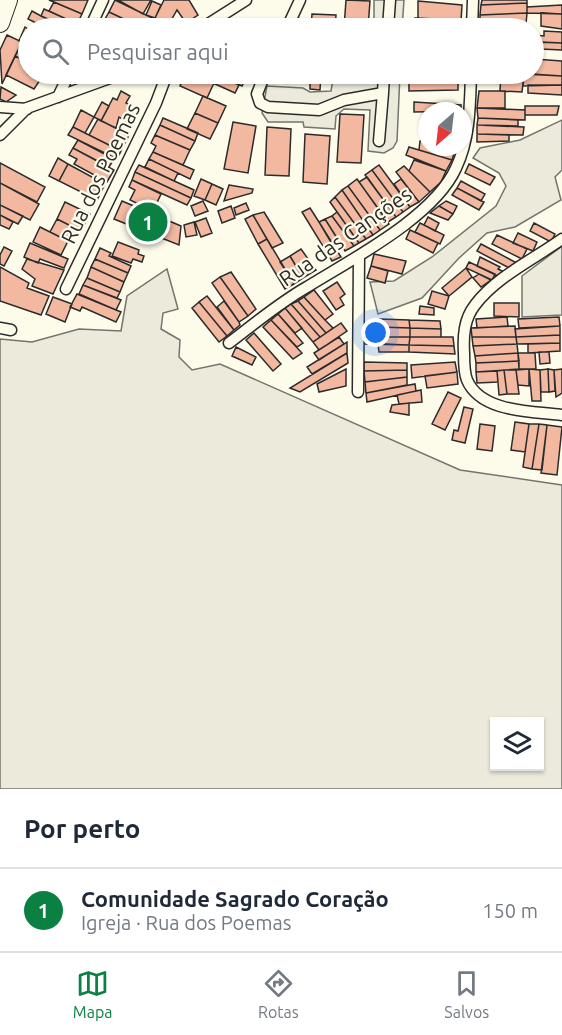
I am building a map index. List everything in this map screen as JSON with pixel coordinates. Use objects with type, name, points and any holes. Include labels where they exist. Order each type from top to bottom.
[{"type":"highway","points":[[0,23],[8,0]]},
{"type":"street","points":[[95,18],[103,0]]},
{"type":"street","points":[[218,18],[246,0]]},
{"type":"street","points":[[292,18],[300,0]]},
{"type":"street","points":[[389,18],[390,0]]},
{"type":"street","points":[[472,18],[473,0]]},
{"type":"street","points":[[58,97],[64,84]]},
{"type":"street","points":[[0,106],[27,108],[91,84]]},
{"type":"street","name":"Rua dos Poemas","points":[[66,289],[163,84]]},
{"type":"street","points":[[262,84],[257,98],[260,103],[268,106],[326,109],[344,100],[383,93]]},
{"type":"street","points":[[379,141],[383,84]]},
{"type":"street","name":"Rua das Canções","points":[[229,343],[305,287],[359,256],[414,216],[450,179],[465,144],[471,84]]},
{"type":"street","points":[[0,135],[27,108]]},
{"type":"street","points":[[562,239],[494,286],[475,305],[464,329],[464,343],[467,380],[479,395],[503,406],[562,415]]},
{"type":"street","points":[[358,392],[359,256]]},
{"type":"shaded area","points":[[374,0],[404,0],[403,18],[374,18]]},
{"type":"shaded area","points":[[332,84],[400,84],[397,141],[393,148],[384,153],[368,151],[370,110],[344,109],[336,116],[335,129],[304,127],[303,122],[268,122],[262,113],[267,86],[303,88],[310,92],[331,91]]},
{"type":"shaded area","points":[[562,120],[562,170],[555,177],[561,200],[515,227],[487,233],[459,258],[422,298],[378,314],[370,282],[394,281],[432,257],[496,206],[506,186],[499,173],[473,158],[480,148],[520,140]]},
{"type":"shaded area","points":[[562,246],[562,315],[522,317],[522,276]]},
{"type":"shaded area","points":[[167,269],[178,309],[163,313],[161,329],[180,340],[179,357],[192,370],[220,364],[460,470],[562,485],[562,789],[0,789],[0,339],[32,342],[79,329],[121,331],[127,296]]},
{"type":"building","points":[[49,0],[88,0],[82,14]]},
{"type":"building","points":[[115,0],[153,18],[122,18],[109,12]]},
{"type":"building","points":[[118,0],[151,0],[143,14]]},
{"type":"building","points":[[164,0],[189,0],[198,15],[194,18],[183,18],[177,10],[172,18],[155,18]]},
{"type":"building","points":[[346,0],[370,1],[369,18],[345,18]]},
{"type":"building","points":[[482,0],[527,0],[527,3],[481,5]]},
{"type":"building","points":[[152,1],[161,5],[155,18],[146,15]]},
{"type":"building","points":[[418,1],[462,5],[461,18],[418,18]]},
{"type":"building","points":[[54,2],[82,14],[80,18],[64,18],[49,11]]},
{"type":"building","points":[[527,3],[527,13],[480,15],[481,5]]},
{"type":"building","points":[[562,5],[562,14],[527,13],[527,7]]},
{"type":"building","points":[[44,9],[64,18],[45,18],[41,16]]},
{"type":"building","points":[[32,11],[46,18],[28,18]]},
{"type":"building","points":[[109,12],[122,18],[106,18]]},
{"type":"building","points":[[527,13],[527,18],[480,18],[480,15]]},
{"type":"building","points":[[541,13],[562,14],[562,29],[544,26],[544,18],[541,18]]},
{"type":"building","points":[[312,14],[336,15],[336,18],[312,18]]},
{"type":"building","points":[[544,31],[562,32],[562,43],[544,42]]},
{"type":"building","points":[[7,35],[18,40],[18,50],[2,84],[0,50]]},
{"type":"building","points":[[544,42],[562,43],[562,50],[544,49]]},
{"type":"building","points":[[15,56],[18,57],[18,81],[6,75]]},
{"type":"building","points":[[544,60],[562,61],[562,76],[544,75]]},
{"type":"building","points":[[544,75],[562,76],[562,85],[523,86],[523,84],[544,84]]},
{"type":"building","points":[[24,84],[37,84],[34,89]]},
{"type":"building","points":[[181,84],[214,84],[207,98],[180,86]]},
{"type":"building","points":[[215,84],[237,84],[239,85],[235,93]]},
{"type":"building","points":[[310,84],[320,84],[320,90],[310,89]]},
{"type":"building","points":[[409,84],[458,84],[458,90],[409,91]]},
{"type":"building","points":[[500,84],[523,84],[522,92],[500,91]]},
{"type":"building","points":[[528,85],[562,85],[562,95],[528,93]]},
{"type":"building","points":[[1,87],[16,95],[6,102],[0,99]]},
{"type":"building","points":[[121,91],[130,96],[126,103],[135,108],[128,122],[119,117],[116,128],[101,121],[113,98],[117,100]]},
{"type":"building","points":[[479,91],[505,91],[505,108],[477,108]]},
{"type":"building","points":[[203,96],[226,106],[218,123],[195,113]]},
{"type":"building","points":[[102,102],[109,106],[101,121],[94,117]]},
{"type":"building","points":[[414,102],[418,102],[418,112],[414,112]]},
{"type":"building","points":[[525,106],[559,106],[557,115],[525,115]]},
{"type":"building","points":[[477,108],[525,110],[525,120],[478,118]]},
{"type":"building","points":[[81,110],[94,117],[85,133],[73,127]]},
{"type":"building","points":[[195,113],[218,123],[210,139],[187,129]]},
{"type":"building","points":[[340,114],[364,115],[361,163],[337,162]]},
{"type":"building","points":[[163,118],[198,133],[195,141],[160,125]]},
{"type":"building","points":[[478,118],[518,120],[518,126],[477,125]]},
{"type":"building","points":[[98,119],[129,135],[121,151],[89,135]]},
{"type":"building","points":[[233,122],[256,126],[248,173],[224,169]]},
{"type":"building","points":[[160,125],[195,141],[190,150],[155,135]]},
{"type":"building","points":[[477,125],[524,127],[523,135],[477,134]]},
{"type":"building","points":[[73,127],[121,151],[117,159],[68,135]]},
{"type":"building","points":[[267,127],[291,129],[289,176],[265,175]]},
{"type":"building","points":[[305,134],[330,136],[327,184],[303,182]]},
{"type":"building","points":[[477,134],[509,135],[509,141],[477,142]]},
{"type":"building","points":[[155,135],[190,150],[183,165],[153,152],[156,146],[151,143]]},
{"type":"building","points":[[78,140],[114,159],[109,167],[73,148]]},
{"type":"building","points":[[409,147],[418,150],[418,156],[439,156],[452,160],[446,171],[406,155]]},
{"type":"building","points":[[73,148],[114,170],[107,182],[74,164],[77,159],[69,155]]},
{"type":"building","points":[[153,152],[194,170],[190,179],[149,159]]},
{"type":"building","points":[[439,156],[453,156],[452,160]]},
{"type":"building","points":[[58,158],[68,164],[59,181],[49,176]]},
{"type":"building","points":[[149,159],[178,173],[174,181],[145,167]]},
{"type":"building","points":[[414,160],[446,171],[441,182],[430,192],[409,171]]},
{"type":"building","points":[[0,163],[45,187],[37,202],[0,183]]},
{"type":"building","points":[[68,164],[105,184],[97,200],[59,181]]},
{"type":"building","points":[[469,164],[495,177],[490,185],[465,173]]},
{"type":"building","points":[[139,165],[194,190],[191,198],[135,172]]},
{"type":"building","points":[[379,165],[410,207],[403,212],[372,170]]},
{"type":"building","points":[[404,166],[430,192],[419,202],[396,172]]},
{"type":"building","points":[[372,170],[403,212],[396,217],[365,175]]},
{"type":"building","points":[[135,172],[191,198],[187,205],[132,180]]},
{"type":"building","points":[[367,177],[396,217],[388,222],[359,182]]},
{"type":"building","points":[[201,179],[212,184],[205,200],[194,196]]},
{"type":"building","points":[[357,179],[389,224],[380,230],[348,186]]},
{"type":"building","points":[[401,179],[419,202],[410,207],[394,184]]},
{"type":"building","points":[[132,180],[161,194],[153,211],[130,200],[135,190],[129,187]]},
{"type":"building","points":[[461,181],[485,194],[481,201],[457,188]]},
{"type":"building","points":[[0,183],[39,204],[30,220],[0,205]]},
{"type":"building","points":[[212,184],[223,189],[216,205],[205,200]]},
{"type":"building","points":[[229,185],[253,189],[252,193],[224,201]]},
{"type":"building","points":[[348,186],[380,230],[373,235],[342,190]]},
{"type":"building","points":[[457,188],[484,202],[479,210],[452,195]]},
{"type":"building","points":[[342,190],[373,235],[366,239],[335,197]]},
{"type":"building","points":[[335,197],[366,239],[359,243],[330,202]]},
{"type":"building","points":[[122,201],[181,226],[179,245],[114,219]]},
{"type":"building","points":[[203,201],[208,211],[195,216],[191,206]]},
{"type":"building","points":[[446,201],[457,206],[453,214],[439,206]]},
{"type":"building","points":[[65,202],[90,214],[81,231],[57,219]]},
{"type":"building","points":[[246,203],[249,210],[236,215],[234,208]]},
{"type":"building","points":[[0,205],[23,216],[18,224],[0,215]]},
{"type":"building","points":[[231,206],[235,218],[222,223],[218,211]]},
{"type":"building","points":[[439,206],[453,214],[448,220],[430,213]]},
{"type":"building","points":[[310,208],[341,257],[332,261],[302,212]]},
{"type":"building","points":[[264,212],[283,243],[272,248],[253,215]]},
{"type":"building","points":[[337,212],[359,243],[354,246],[332,216]]},
{"type":"building","points":[[0,215],[13,222],[9,229],[0,225]]},
{"type":"building","points":[[253,215],[267,239],[258,244],[245,219]]},
{"type":"building","points":[[332,216],[354,246],[345,251],[325,219]]},
{"type":"building","points":[[428,217],[439,223],[435,231],[424,225]]},
{"type":"building","points":[[206,218],[212,233],[201,237],[195,222]]},
{"type":"building","points":[[57,219],[75,228],[68,241],[50,232]]},
{"type":"building","points":[[325,219],[342,246],[335,249],[319,222]]},
{"type":"building","points":[[194,222],[197,235],[186,237],[184,225]]},
{"type":"building","points":[[420,223],[444,235],[440,244],[415,232]]},
{"type":"building","points":[[534,223],[555,234],[551,242],[530,231]]},
{"type":"building","points":[[40,227],[68,241],[61,255],[33,242]]},
{"type":"building","points":[[410,230],[438,243],[433,253],[406,239]]},
{"type":"building","points":[[518,233],[537,242],[533,251],[513,243]]},
{"type":"building","points":[[497,235],[527,249],[522,259],[492,244]]},
{"type":"building","points":[[267,239],[294,284],[285,289],[258,244]]},
{"type":"building","points":[[118,242],[139,250],[138,254],[144,256],[142,262],[133,259],[131,263],[112,256]]},
{"type":"building","points":[[30,243],[68,259],[64,268],[40,259],[38,263],[24,257]]},
{"type":"building","points":[[481,244],[515,262],[511,269],[477,251]]},
{"type":"building","points":[[4,247],[12,251],[4,266],[0,264],[0,255]]},
{"type":"building","points":[[100,248],[111,253],[109,256],[131,266],[128,273],[95,259]]},
{"type":"building","points":[[301,249],[316,270],[303,278],[290,256]]},
{"type":"building","points":[[374,254],[406,261],[402,274],[371,266]]},
{"type":"building","points":[[290,256],[303,278],[294,284],[280,262]]},
{"type":"building","points":[[480,257],[500,267],[498,269],[502,271],[500,277],[477,266]]},
{"type":"building","points":[[27,259],[64,270],[53,294],[32,286],[35,279],[22,269]]},
{"type":"building","points":[[95,259],[128,273],[124,282],[91,267]]},
{"type":"building","points":[[469,262],[495,274],[492,280],[466,268]]},
{"type":"building","points":[[371,266],[388,271],[385,283],[367,278]]},
{"type":"building","points":[[0,267],[29,283],[27,288],[49,296],[41,315],[0,301]]},
{"type":"building","points":[[91,267],[124,282],[120,292],[87,278]]},
{"type":"building","points":[[466,268],[472,277],[449,296],[442,288]]},
{"type":"building","points":[[231,272],[256,309],[248,316],[220,277]]},
{"type":"building","points":[[479,274],[491,280],[481,287],[473,278]]},
{"type":"building","points":[[220,277],[248,316],[239,322],[212,283]]},
{"type":"building","points":[[87,278],[120,292],[117,298],[83,285]]},
{"type":"building","points":[[337,282],[345,294],[340,298],[344,305],[336,310],[323,291]]},
{"type":"building","points":[[83,285],[121,300],[116,310],[79,294]]},
{"type":"building","points":[[314,290],[333,314],[325,320],[304,297]]},
{"type":"building","points":[[432,291],[449,296],[445,309],[428,304]]},
{"type":"building","points":[[77,294],[121,312],[116,322],[82,307],[80,311],[70,307]]},
{"type":"building","points":[[207,296],[234,330],[227,336],[199,302]]},
{"type":"building","points":[[53,297],[72,304],[65,322],[46,314]]},
{"type":"building","points":[[304,297],[333,328],[326,333],[298,301]]},
{"type":"building","points":[[224,301],[239,322],[240,325],[234,330],[217,307]]},
{"type":"building","points":[[298,301],[326,333],[320,337],[291,304]]},
{"type":"building","points":[[199,302],[227,336],[219,342],[192,308]]},
{"type":"building","points":[[494,303],[519,303],[519,317],[494,316]]},
{"type":"building","points":[[291,304],[320,337],[313,342],[285,308]]},
{"type":"building","points":[[420,306],[434,308],[434,315],[419,314]]},
{"type":"building","points":[[285,308],[302,328],[295,333],[278,314]]},
{"type":"building","points":[[278,314],[303,343],[297,347],[271,320]]},
{"type":"building","points":[[507,317],[508,326],[477,328],[476,319]]},
{"type":"building","points":[[559,317],[560,326],[519,328],[518,319]]},
{"type":"building","points":[[380,319],[409,320],[410,328],[379,327]]},
{"type":"building","points":[[271,320],[302,353],[293,359],[263,327]]},
{"type":"building","points":[[409,320],[440,321],[441,329],[410,328]]},
{"type":"building","points":[[341,323],[347,331],[319,350],[313,342]]},
{"type":"building","points":[[515,326],[516,337],[472,337],[471,328]]},
{"type":"building","points":[[560,326],[560,335],[516,337],[515,329]]},
{"type":"building","points":[[379,327],[410,328],[410,337],[379,337]]},
{"type":"building","points":[[410,328],[441,329],[441,337],[410,337]]},
{"type":"building","points":[[254,333],[281,364],[273,371],[246,340]]},
{"type":"building","points":[[560,335],[560,343],[517,344],[516,337]]},
{"type":"building","points":[[339,337],[344,344],[319,360],[314,353]]},
{"type":"building","points":[[364,337],[410,337],[409,345],[364,344]]},
{"type":"building","points":[[410,337],[453,337],[454,346],[409,345]]},
{"type":"building","points":[[472,337],[516,337],[517,344],[473,346]]},
{"type":"building","points":[[347,342],[347,353],[312,374],[307,367]]},
{"type":"building","points":[[560,343],[560,351],[528,353],[528,344]]},
{"type":"building","points":[[378,344],[409,345],[409,352],[379,352]]},
{"type":"building","points":[[517,344],[518,353],[475,356],[473,346]]},
{"type":"building","points":[[409,345],[454,346],[455,354],[409,352]]},
{"type":"building","points":[[236,347],[256,357],[252,365],[232,356]]},
{"type":"building","points":[[539,352],[549,352],[550,363],[540,364]]},
{"type":"building","points":[[347,353],[348,363],[300,392],[290,388]]},
{"type":"building","points":[[518,353],[535,353],[536,369],[519,369]]},
{"type":"building","points":[[518,353],[519,361],[476,363],[475,356]]},
{"type":"building","points":[[519,361],[519,369],[476,372],[476,363]]},
{"type":"building","points":[[364,362],[407,363],[407,370],[364,371]]},
{"type":"building","points":[[455,362],[457,372],[412,378],[411,365]]},
{"type":"building","points":[[346,369],[346,386],[319,392],[317,384]]},
{"type":"building","points":[[529,369],[540,370],[541,401],[532,401]]},
{"type":"building","points":[[529,369],[529,386],[518,385],[516,370]]},
{"type":"building","points":[[548,369],[554,370],[555,391],[549,392]]},
{"type":"building","points":[[548,369],[549,392],[541,392],[540,370]]},
{"type":"building","points":[[562,369],[562,393],[556,397],[554,370]]},
{"type":"building","points":[[407,370],[407,377],[365,382],[364,371]]},
{"type":"building","points":[[504,370],[516,370],[519,394],[507,394]]},
{"type":"building","points":[[504,370],[507,394],[499,395],[497,371]]},
{"type":"building","points":[[497,371],[498,382],[477,383],[476,372]]},
{"type":"building","points":[[457,372],[458,384],[427,388],[425,376]]},
{"type":"building","points":[[407,377],[407,385],[366,393],[365,382]]},
{"type":"building","points":[[415,384],[416,391],[367,402],[366,393]]},
{"type":"building","points":[[421,390],[422,402],[399,404],[397,395]]},
{"type":"building","points":[[448,392],[461,398],[445,430],[432,424]]},
{"type":"building","points":[[409,403],[409,415],[390,412],[392,405]]},
{"type":"building","points":[[464,407],[473,409],[465,443],[452,440],[454,430],[458,431]]},
{"type":"building","points":[[515,422],[529,424],[525,452],[511,450]]},
{"type":"building","points":[[480,424],[495,426],[492,451],[477,449]]},
{"type":"building","points":[[529,424],[539,424],[532,469],[523,467]]},
{"type":"building","points":[[539,424],[547,425],[542,470],[532,469]]},
{"type":"building","points":[[547,425],[562,427],[557,475],[541,473]]},
{"type":"place","name":"Comunidade Sagrado Coração","points":[[148,222]]}]
